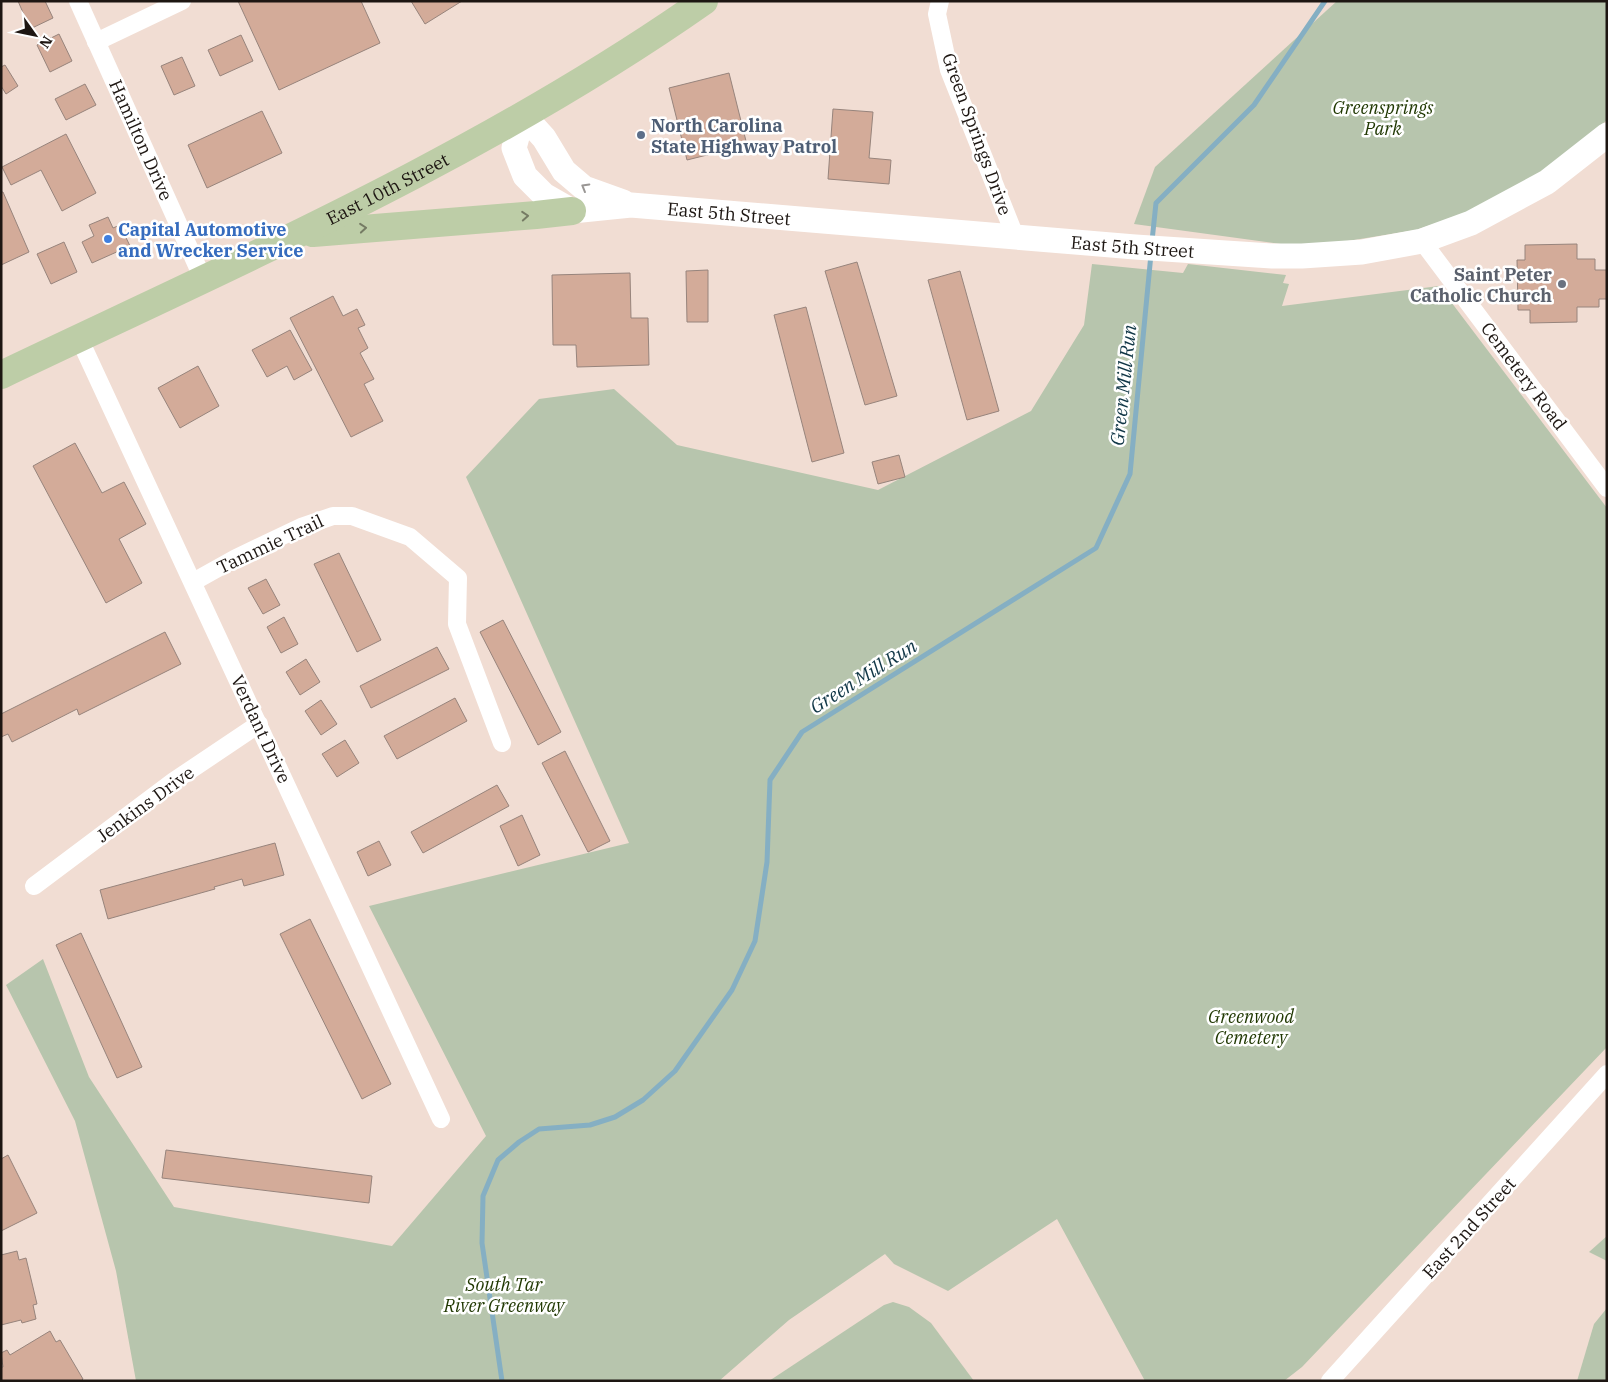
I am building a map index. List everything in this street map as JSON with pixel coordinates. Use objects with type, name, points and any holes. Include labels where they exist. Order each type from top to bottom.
[{"type":"main road","name":"East 10th Street","points":[[1,375],[357,205],[523,116],[616,61],[704,1]]},
{"type":"main road","name":"East 5th Street","points":[[523,116],[544,138],[564,171],[584,188],[630,205]]},
{"type":"main road","points":[[523,116],[514,148],[525,176],[544,195],[572,211]]},
{"type":"main road","name":"East 5th Street","points":[[572,211],[630,205],[1135,247],[1272,256],[1362,252],[1422,241],[1471,223],[1517,200],[1547,182],[1607,135]]},
{"type":"main road","points":[[297,234],[572,211]]},
{"type":"street","name":"Hamilton Drive","points":[[78,1],[203,279]]},
{"type":"street","points":[[96,42],[182,1]]},
{"type":"street","name":"Green Springs Drive","points":[[940,1],[937,14],[949,70],[1015,236]]},
{"type":"street","name":"Cemetery Road","points":[[1422,241],[1607,488]]},
{"type":"street","name":"Verdant Drive","points":[[79,338],[441,1119]]},
{"type":"street","name":"Tammie Trail","points":[[193,582],[236,558],[301,527],[333,516],[352,516],[410,537],[458,578],[457,624],[502,744]]},
{"type":"street","name":"Jenkins Drive","points":[[34,886],[174,781],[259,724]]},
{"type":"street","name":"East 2nd Street","points":[[1330,1381],[1607,1074]]},
{"type":"green space","name":"Greensprings Park","points":[[1337,1],[1607,1],[1607,120],[1558,162],[1516,189],[1466,213],[1416,230],[1329,244],[1281,244],[1134,224],[1155,167]]},
{"type":"green space","points":[[1092,264],[1183,273],[1188,264],[1286,275],[1283,283],[1289,284],[1282,306],[1439,286],[1607,508],[1607,1047],[1302,1367],[1284,1381],[1145,1381],[1057,1219],[948,1291],[894,1264],[885,1254],[789,1320],[719,1381],[136,1381],[116,1271],[75,1121],[6,985],[43,959],[89,1077],[174,1207],[392,1246],[486,1136],[369,906],[629,843],[466,477],[539,399],[614,389],[677,445],[878,490],[1031,411],[1084,325]]},
{"type":"green space","points":[[1607,1236],[1607,1261],[1589,1252]]},
{"type":"green space","points":[[893,1302],[909,1307],[931,1323],[974,1381],[769,1381],[884,1305]]},
{"type":"green space","points":[[1607,1308],[1607,1381],[1577,1381],[1594,1324]]},
{"type":"building","points":[[18,1],[45,1],[53,18],[30,29]]},
{"type":"building","points":[[238,1],[361,1],[380,43],[279,90]]},
{"type":"building","points":[[411,1],[462,1],[425,24]]},
{"type":"building","points":[[59,34],[72,61],[50,72],[37,45]]},
{"type":"building","points":[[241,35],[253,61],[220,76],[208,50]]},
{"type":"building","points":[[182,57],[195,86],[174,95],[161,66]]},
{"type":"building","points":[[5,65],[18,86],[6,94],[1,86],[1,67]]},
{"type":"building","points":[[729,73],[747,145],[687,160],[669,88]]},
{"type":"building","points":[[85,84],[96,105],[66,120],[55,99]]},
{"type":"building","points":[[833,109],[873,112],[869,158],[891,160],[889,184],[828,179]]},
{"type":"building","points":[[262,111],[282,153],[207,188],[188,145]]},
{"type":"building","points":[[66,134],[96,193],[62,211],[41,170],[11,185],[2,167]]},
{"type":"building","points":[[1,192],[3,192],[29,252],[1,265]]},
{"type":"building","name":"Capital Automotive and Wrecker Service","points":[[108,217],[113,228],[120,225],[130,246],[92,263],[82,242],[94,236],[89,225]]},
{"type":"building","points":[[64,242],[77,272],[51,284],[37,254]]},
{"type":"building","name":"Saint Peter Catholic Church","points":[[1577,244],[1577,259],[1595,259],[1595,270],[1607,270],[1607,299],[1599,299],[1599,307],[1577,307],[1577,322],[1530,323],[1530,310],[1518,310],[1517,260],[1525,260],[1525,245]]},
{"type":"building","points":[[857,262],[897,396],[865,405],[825,271]]},
{"type":"building","points":[[708,270],[708,322],[687,322],[686,271]]},
{"type":"building","points":[[960,271],[999,411],[967,420],[928,280]]},
{"type":"building","points":[[630,273],[631,318],[648,318],[649,365],[577,367],[576,345],[553,345],[552,275]]},
{"type":"building","points":[[333,296],[343,316],[357,309],[365,325],[358,328],[368,348],[360,353],[374,379],[364,384],[383,421],[351,437],[290,318]]},
{"type":"building","points":[[806,307],[844,453],[812,462],[774,315]]},
{"type":"building","points":[[290,330],[312,370],[294,380],[287,366],[267,377],[252,350]]},
{"type":"building","points":[[198,366],[219,406],[180,428],[158,388]]},
{"type":"building","points":[[75,443],[102,493],[124,482],[146,524],[119,539],[142,583],[106,603],[33,466]]},
{"type":"building","points":[[899,455],[905,477],[878,484],[872,462]]},
{"type":"building","points":[[339,553],[381,640],[357,652],[314,564]]},
{"type":"building","points":[[266,579],[280,605],[263,614],[248,588]]},
{"type":"building","points":[[284,617],[298,644],[281,653],[267,627]]},
{"type":"building","points":[[503,620],[561,732],[538,745],[480,632]]},
{"type":"building","points":[[165,632],[181,664],[79,715],[77,709],[12,742],[8,734],[1,737],[1,714]]},
{"type":"building","points":[[437,647],[449,669],[371,708],[360,686]]},
{"type":"building","points":[[306,659],[320,682],[300,695],[286,672]]},
{"type":"building","points":[[455,698],[467,721],[397,759],[384,736]]},
{"type":"building","points":[[321,700],[337,724],[321,735],[305,711]]},
{"type":"building","points":[[345,740],[359,763],[337,777],[322,754]]},
{"type":"building","points":[[565,751],[610,841],[588,852],[542,763]]},
{"type":"building","points":[[497,785],[509,806],[423,853],[411,832]]},
{"type":"building","points":[[522,815],[540,855],[518,866],[500,826]]},
{"type":"building","points":[[379,841],[391,865],[368,876],[357,852]]},
{"type":"building","points":[[275,843],[284,875],[244,886],[242,879],[214,887],[215,889],[108,919],[100,890]]},
{"type":"building","points":[[310,919],[391,1084],[362,1099],[280,934]]},
{"type":"building","points":[[81,933],[142,1067],[117,1078],[56,945]]},
{"type":"building","points":[[166,1150],[372,1176],[369,1203],[162,1178]]},
{"type":"building","points":[[8,1155],[37,1213],[1,1231],[1,1159]]},
{"type":"building","points":[[17,1251],[19,1260],[26,1258],[37,1304],[33,1305],[36,1319],[22,1323],[21,1320],[1,1325],[1,1255]]},
{"type":"building","points":[[50,1331],[56,1342],[60,1340],[83,1379],[81,1381],[1,1381],[1,1367],[3,1367],[1,1353],[7,1350],[10,1355]]},
{"type":"waterway","name":"Green Mill Run","points":[[1152,241],[1156,203],[1254,105],[1325,1]]},
{"type":"waterway","name":"Green Mill Run","points":[[502,1381],[482,1243],[483,1196],[498,1160],[519,1142],[539,1129],[590,1125],[615,1117],[643,1100],[675,1071],[732,990],[755,941],[767,862],[770,780],[802,732],[1096,548],[1130,474],[1151,254]]},
{"type":"place","name":"North Carolina State Highway Patrol","points":[[641,135]]},
{"type":"place","name":"Capital Automotive and Wrecker Service","points":[[108,239]]},
{"type":"place","name":"Saint Peter Catholic Church","points":[[1562,284]]},
{"type":"park label","name":"Greenwood Cemetery","points":[[1251,1026]]},
{"type":"park label","name":"South Tar River Greenway","points":[[504,1294]]}]
